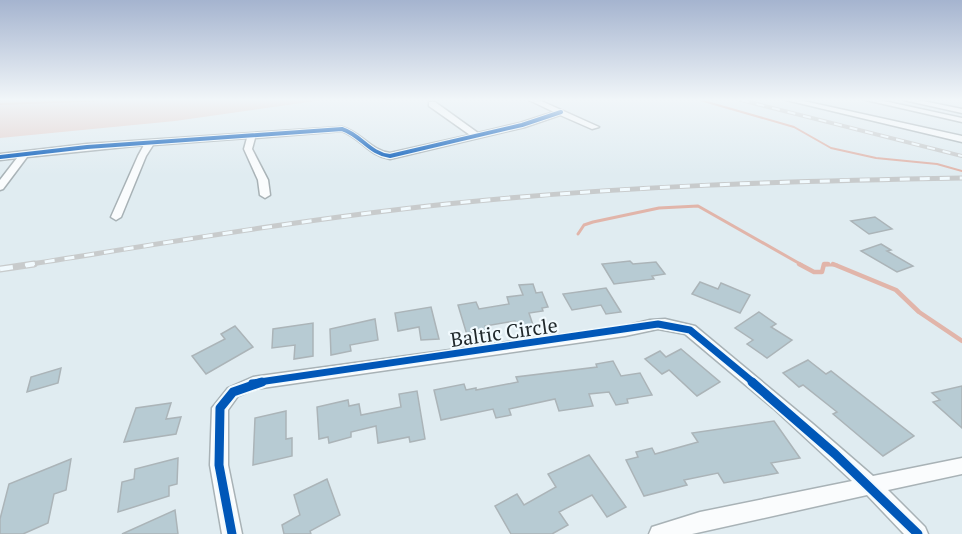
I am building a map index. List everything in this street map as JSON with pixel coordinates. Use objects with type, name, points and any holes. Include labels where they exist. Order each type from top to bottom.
[{"type":"street","points":[[462,125],[476,135]]},
{"type":"street","points":[[0,157],[151,142],[348,130],[382,156],[519,125]]},
{"type":"street","points":[[590,125],[595,127]]},
{"type":"street","points":[[902,125],[962,139]]},
{"type":"street","points":[[252,135],[248,149],[263,180],[265,195]]},
{"type":"street","points":[[116,218],[142,156],[151,142]]},
{"type":"street","points":[[0,187],[24,154]]},
{"type":"street","name":"Baltic Circle","points":[[232,534],[219,465],[220,408],[233,392],[253,383],[625,331],[652,322],[670,322],[690,330],[800,421],[871,485],[918,534]]},
{"type":"street","points":[[660,534],[700,522],[962,466]]},
{"type":"shaded area","points":[[0,125],[135,125],[0,138]]},
{"type":"building","points":[[875,217],[892,229],[869,234],[851,221]]},
{"type":"building","points":[[881,244],[891,250],[887,251],[913,266],[897,272],[861,251]]},
{"type":"building","points":[[630,261],[633,264],[656,262],[665,274],[652,276],[654,279],[614,284],[602,264]]},
{"type":"building","points":[[700,282],[718,289],[721,283],[750,295],[740,313],[692,294]]},
{"type":"building","points":[[533,284],[536,293],[542,292],[548,307],[542,308],[543,311],[529,313],[533,325],[517,327],[515,321],[485,326],[487,331],[467,335],[458,305],[476,302],[479,309],[509,304],[507,297],[523,295],[519,285]]},
{"type":"building","points":[[606,288],[621,312],[606,314],[601,305],[572,310],[563,294]]},
{"type":"building","points":[[431,307],[439,339],[421,340],[419,327],[398,331],[395,313]]},
{"type":"building","points":[[759,312],[776,324],[771,327],[792,340],[767,358],[747,344],[753,340],[735,328]]},
{"type":"building","points":[[375,319],[378,340],[350,345],[351,351],[331,355],[330,329]]},
{"type":"building","points":[[313,323],[313,356],[294,359],[295,345],[272,348],[273,329]]},
{"type":"building","points":[[235,326],[253,347],[206,374],[192,356],[225,339],[221,334]]},
{"type":"building","points":[[681,349],[720,382],[697,396],[669,370],[662,374],[645,359],[660,351],[666,357]]},
{"type":"building","points":[[808,360],[826,374],[831,371],[914,436],[883,456],[833,414],[837,412],[803,385],[799,387],[783,373]]},
{"type":"building","points":[[613,361],[621,376],[640,373],[652,395],[627,399],[628,403],[616,405],[609,392],[589,394],[593,406],[559,411],[555,399],[509,409],[511,415],[496,418],[493,409],[441,420],[434,390],[464,384],[466,390],[476,388],[476,390],[518,382],[516,377],[597,367],[596,364]]},
{"type":"building","points":[[61,368],[58,383],[27,392],[31,377]]},
{"type":"building","points":[[962,386],[962,428],[933,402],[940,400],[932,393]]},
{"type":"building","points":[[417,391],[425,439],[410,442],[409,437],[378,443],[376,426],[351,432],[351,437],[329,443],[328,437],[319,439],[317,407],[348,400],[349,406],[359,404],[361,415],[401,407],[399,394]]},
{"type":"building","points":[[171,403],[166,419],[181,417],[176,434],[124,442],[136,408]]},
{"type":"building","points":[[286,411],[286,439],[292,438],[292,456],[253,465],[255,418]]},
{"type":"building","points":[[774,421],[800,458],[771,463],[778,473],[724,483],[718,473],[684,480],[687,485],[644,496],[626,460],[638,457],[636,452],[652,448],[655,454],[698,442],[692,433]]},
{"type":"building","points":[[589,455],[626,507],[607,517],[592,495],[559,512],[568,525],[552,534],[511,534],[495,506],[517,494],[524,505],[556,487],[548,474]]},
{"type":"building","points":[[178,458],[177,484],[169,486],[169,496],[118,512],[122,482],[134,479],[135,469]]},
{"type":"building","points":[[71,459],[66,490],[54,494],[48,523],[23,534],[0,534],[0,519],[9,484]]},
{"type":"building","points":[[327,479],[340,515],[310,531],[311,534],[284,534],[282,525],[300,515],[294,495]]},
{"type":"building","points":[[175,510],[178,534],[122,534]]},
{"type":"waterway","points":[[787,125],[831,148],[876,158],[937,164],[962,171]]},
{"type":"waterway","points":[[578,234],[584,225],[593,222],[659,208],[698,206],[802,265]]},
{"type":"waterway","points":[[799,264],[814,272],[822,272],[824,264],[828,264]]},
{"type":"waterway","points":[[824,265],[835,265]]},
{"type":"waterway","points":[[835,265],[896,290],[919,312],[962,341]]},
{"type":"railway","points":[[839,125],[962,156]]},
{"type":"railway","points":[[25,265],[341,217],[511,198],[704,185],[962,178]]},
{"type":"railway","points":[[0,269],[34,264]]},
{"type":"cycle path","points":[[0,157],[87,147],[342,129],[355,135],[376,153],[390,156],[522,125]]},
{"type":"cycle path","points":[[232,534],[219,465],[220,408],[233,392],[253,383],[625,331],[658,324],[690,330],[835,454],[918,534]]}]
